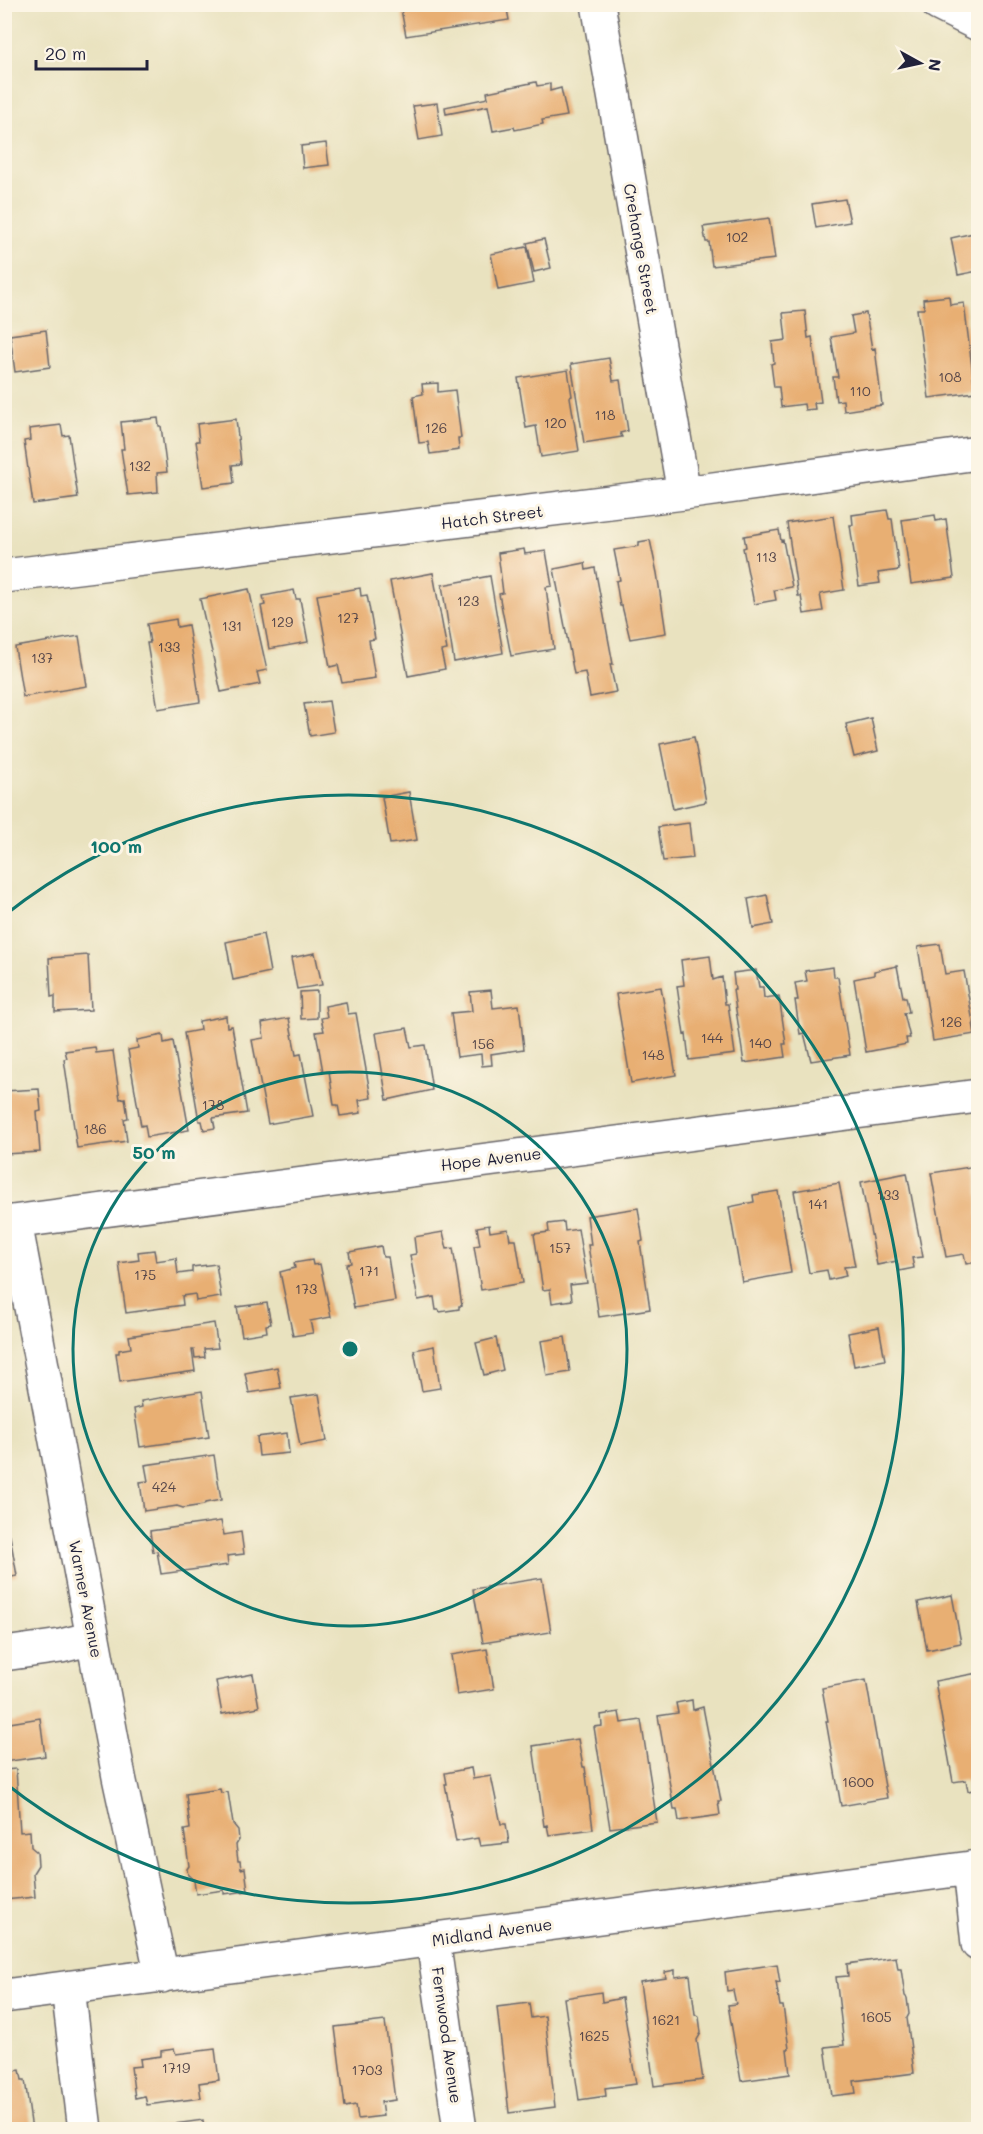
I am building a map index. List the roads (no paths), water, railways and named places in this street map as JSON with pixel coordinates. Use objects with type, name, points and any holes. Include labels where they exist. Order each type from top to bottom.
[{"type":"street","name":"Crehange Street","points":[[598,4],[684,493]]},
{"type":"street","points":[[938,4],[978,24]]},
{"type":"street","name":"Hatch Street","points":[[4,576],[684,493],[978,453]]},
{"type":"street","name":"Hope Avenue","points":[[10,1222],[978,1096]]},
{"type":"street","name":"Warner Avenue","points":[[10,1222],[119,1777],[162,1976]]},
{"type":"street","points":[[4,1654],[61,1646],[93,1638]]},
{"type":"street","points":[[974,1868],[978,1944]]},
{"type":"street","name":"Midland Avenue","points":[[4,1996],[974,1868]]},
{"type":"street","name":"Fernwood Avenue","points":[[433,1940],[460,2130]]},
{"type":"street","points":[[68,1988],[85,2130]]}]
